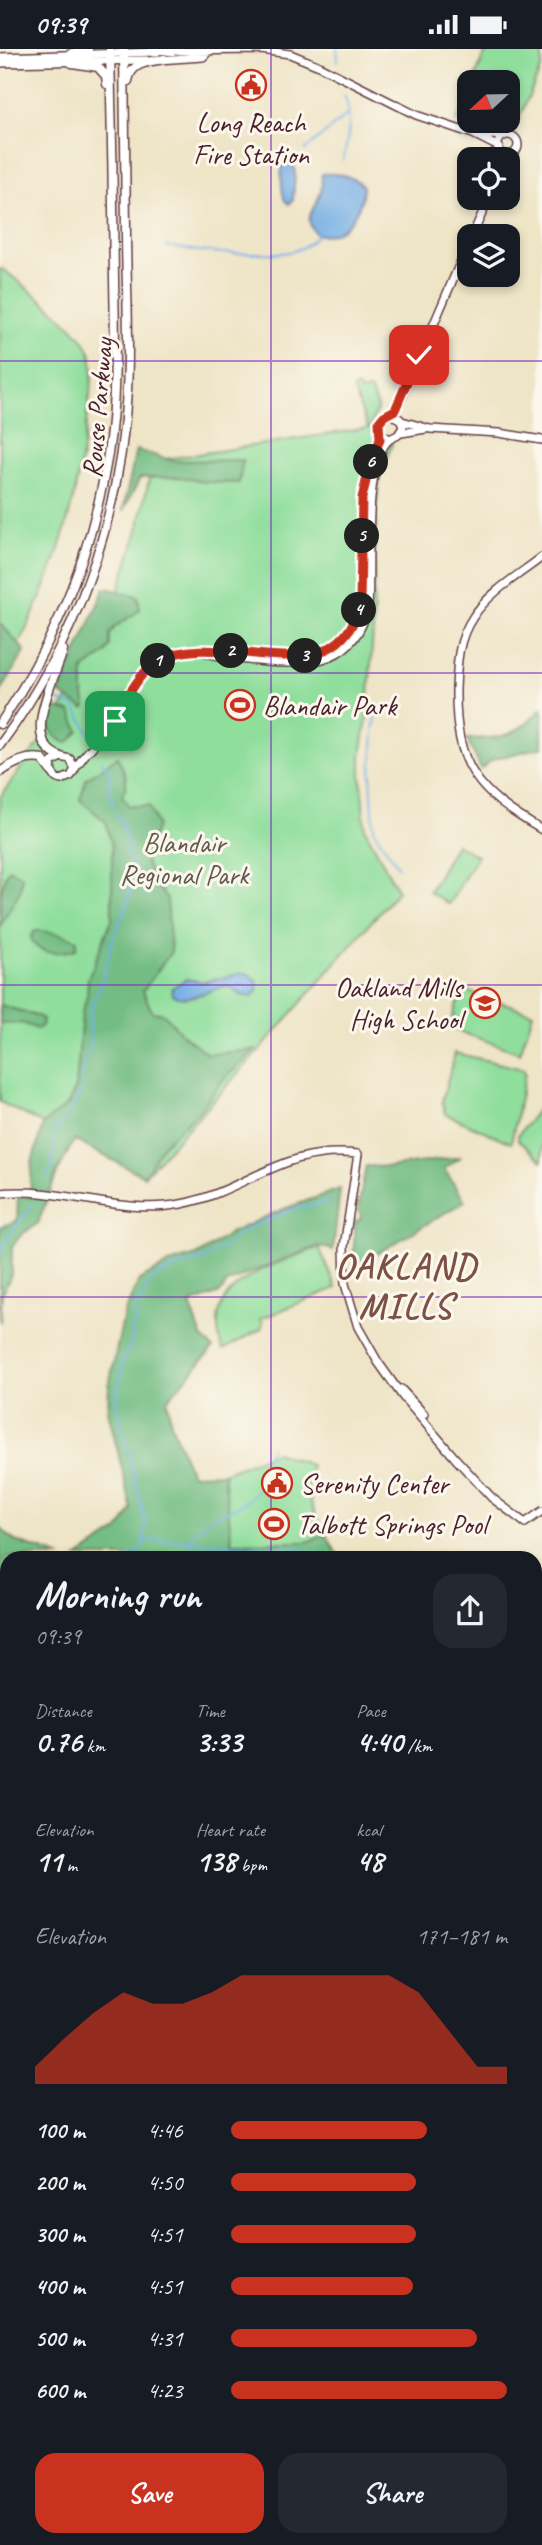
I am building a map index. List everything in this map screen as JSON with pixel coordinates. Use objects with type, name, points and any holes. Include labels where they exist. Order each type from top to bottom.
[{"type":"main road","points":[[72,58],[88,49]]},
{"type":"main road","points":[[151,49],[172,51]]},
{"type":"main road","name":"Rouse Parkway","points":[[0,745],[35,692],[68,631],[100,546],[121,451],[128,359],[124,54]]},
{"type":"main road","name":"Rouse Parkway","points":[[0,724],[43,653],[68,599],[88,543],[103,478],[112,422],[115,360],[111,55]]},
{"type":"main road","points":[[72,58],[98,67],[106,76],[112,146]]},
{"type":"main road","points":[[125,167],[129,134],[130,73],[139,64],[164,59]]},
{"type":"main road","points":[[64,757],[51,752],[45,744],[40,721],[43,706],[58,671],[68,631]]},
{"type":"main road","points":[[0,772],[21,760],[32,758],[41,759],[51,771]]},
{"type":"street","points":[[0,64],[203,49],[208,52],[261,50],[290,54],[416,115],[473,134],[497,147]]},
{"type":"street","points":[[124,54],[164,59],[204,57],[208,52]]},
{"type":"street","points":[[0,57],[72,58]]},
{"type":"street","points":[[473,134],[511,136],[517,142],[516,147]]},
{"type":"street","points":[[499,147],[504,136]]},
{"type":"street","points":[[90,747],[52,762],[51,771],[56,778],[65,779],[71,776],[74,767],[90,747],[115,721],[147,670],[172,655],[199,651],[298,657],[330,648],[347,634],[356,620],[360,605],[362,498],[381,434],[379,422],[390,414],[403,395],[457,270]]},
{"type":"street","points":[[401,433],[403,395]]},
{"type":"street","points":[[390,414],[430,429]]},
{"type":"street","points":[[199,651],[301,665],[322,661],[341,652],[349,644],[363,622],[368,607],[371,496],[380,454],[390,439],[401,433],[430,429],[499,433],[542,440]]},
{"type":"street","points":[[381,434],[390,439]]},
{"type":"street","points":[[542,557],[484,603],[468,624],[457,663],[456,705],[460,744],[478,781],[500,804],[542,829]]},
{"type":"street","points":[[64,757],[74,767]]},
{"type":"street","points":[[0,1193],[37,1192],[134,1206],[162,1207],[199,1200],[300,1157],[332,1153],[358,1154],[345,1237],[345,1284],[362,1337],[398,1387],[407,1394],[482,1483],[525,1523],[542,1511]]},
{"type":"green space","points":[[487,49],[542,49],[542,66],[520,116],[520,70],[478,70]]},
{"type":"green space","points":[[496,133],[513,133],[511,137]]},
{"type":"green space","points":[[0,269],[40,298],[78,334],[91,355],[92,382],[84,445],[59,548],[33,614],[0,679]]},
{"type":"green space","name":"Blandair Regional Park","points":[[358,387],[360,392],[370,390],[378,407],[369,428],[392,444],[380,478],[376,509],[373,630],[361,777],[365,829],[398,891],[265,1044],[144,1176],[0,1102],[0,797],[51,727],[87,665],[116,599],[138,530],[153,461],[368,428],[353,388]]},
{"type":"green space","points":[[136,450],[174,461],[243,460],[239,483],[205,482],[179,477],[140,478],[123,511]]},
{"type":"green space","points":[[105,588],[138,596],[140,610],[115,627],[110,634],[110,645],[106,653],[83,670],[84,709],[59,693]]},
{"type":"green space","points":[[0,623],[25,651],[0,693]]},
{"type":"green space","points":[[57,708],[71,712],[79,731],[68,743],[58,738],[50,726],[50,715],[52,710]]},
{"type":"green space","points":[[542,708],[542,747],[493,759],[481,769],[467,739],[509,734],[524,725]]},
{"type":"green space","points":[[117,757],[125,776],[126,785],[122,796],[129,806],[149,806],[157,825],[145,861],[155,884],[167,899],[171,952],[143,991],[152,1012],[163,1013],[184,1036],[208,1054],[255,1050],[221,1082],[199,1111],[163,1145],[144,1176],[74,1140],[57,1173],[38,1223],[21,1235],[12,1247],[12,1273],[2,1294],[0,1323],[0,1227],[17,1221],[18,1197],[30,1197],[32,1163],[43,1124],[68,1104],[76,1087],[82,1013],[88,979],[112,919],[112,848],[106,822],[80,800],[86,779]]},
{"type":"green space","points":[[456,844],[477,856],[449,904],[429,892]]},
{"type":"green space","points":[[9,869],[22,876],[20,891],[0,926],[2,887]]},
{"type":"green space","points":[[35,931],[77,940],[76,949],[49,952],[38,948],[31,937]]},
{"type":"green space","points":[[462,989],[533,1013],[520,1053],[449,1028]]},
{"type":"green space","points":[[0,1005],[40,1017],[43,1020],[42,1026],[37,1029],[22,1023],[0,1024]]},
{"type":"green space","points":[[455,1053],[523,1069],[525,1073],[511,1143],[445,1114],[442,1101]]},
{"type":"green space","points":[[542,1104],[542,1161],[518,1140],[518,1135]]},
{"type":"green space","points":[[461,1157],[444,1169],[465,1201],[353,1268],[355,1221],[360,1220],[361,1215],[358,1209],[366,1166],[389,1167]]},
{"type":"green space","points":[[340,1189],[333,1250],[319,1246],[249,1273],[227,1283],[221,1292],[190,1304],[202,1337],[213,1348],[167,1400],[171,1424],[191,1474],[224,1473],[232,1543],[308,1542],[326,1535],[335,1551],[87,1551],[119,1530],[132,1510],[108,1411],[109,1385],[124,1314],[139,1280],[173,1262],[200,1254],[232,1232],[284,1209]]},
{"type":"green space","points":[[319,1247],[336,1288],[260,1319],[263,1323],[261,1329],[223,1350],[218,1327],[220,1308],[230,1293],[261,1270]]},
{"type":"green space","points":[[275,1452],[311,1465],[309,1493],[326,1535],[308,1542],[231,1543],[224,1473]]},
{"type":"green space","points":[[0,1528],[15,1541],[44,1551],[0,1551]]},
{"type":"water","points":[[284,157],[292,159],[295,173],[293,200],[289,204],[285,201],[282,185]]},
{"type":"water","points":[[322,174],[344,176],[363,186],[360,205],[349,222],[342,229],[325,235],[315,233],[309,222],[321,191]]},
{"type":"water","points":[[242,973],[250,975],[257,982],[258,990],[252,997],[241,995],[227,986],[192,997],[172,994],[172,988],[186,979],[203,982]]},
{"type":"waterway","points":[[337,49],[338,61]]},
{"type":"waterway","points":[[343,160],[349,119],[344,95]]},
{"type":"waterway","points":[[305,150],[348,114]]},
{"type":"waterway","points":[[167,246],[214,253],[285,253],[304,247],[318,232]]},
{"type":"waterway","points":[[53,699],[74,706],[90,734]]},
{"type":"waterway","points":[[374,729],[377,710]]},
{"type":"waterway","points":[[374,732],[371,776],[374,831],[398,866]]},
{"type":"waterway","points":[[101,760],[108,768],[108,789],[113,806]]},
{"type":"waterway","points":[[47,1177],[52,1166],[55,1129],[69,1116],[82,1088],[82,1071],[90,1048],[90,1011],[102,982],[112,940],[128,903],[132,864],[127,854],[130,845],[124,841],[124,822],[118,818],[116,811]]},
{"type":"waterway","points":[[140,1551],[146,1525],[116,1403],[123,1359],[133,1340],[132,1329],[136,1322],[134,1312],[152,1279],[176,1267],[202,1260],[227,1245],[241,1232],[263,1221],[291,1210],[331,1201]]},
{"type":"waterway","points":[[0,1252],[32,1205]]},
{"type":"waterway","points":[[260,1480],[258,1473],[271,1447]]},
{"type":"waterway","points":[[186,1542],[206,1522],[247,1501],[257,1490]]},
{"type":"waterway","points":[[144,1541],[164,1540],[306,1551]]},
{"type":"place","name":"Long Reach Fire Station","points":[[251,85]]},
{"type":"place","name":"Blandair Park","points":[[240,705]]},
{"type":"place","name":"Oakland Mills High School","points":[[485,1003]]},
{"type":"place","name":"Serenity Center","points":[[277,1483]]},
{"type":"place","name":"Talbott Springs Pool","points":[[274,1524]]},
{"type":"district","name":"OAKLAND MILLS","points":[[406,1286]]},
{"type":"route","points":[[115,721],[140,677],[158,661],[172,655],[212,650],[309,656],[330,648],[347,634],[356,620],[360,605],[362,498],[380,439],[379,422],[395,410],[419,355]]}]
